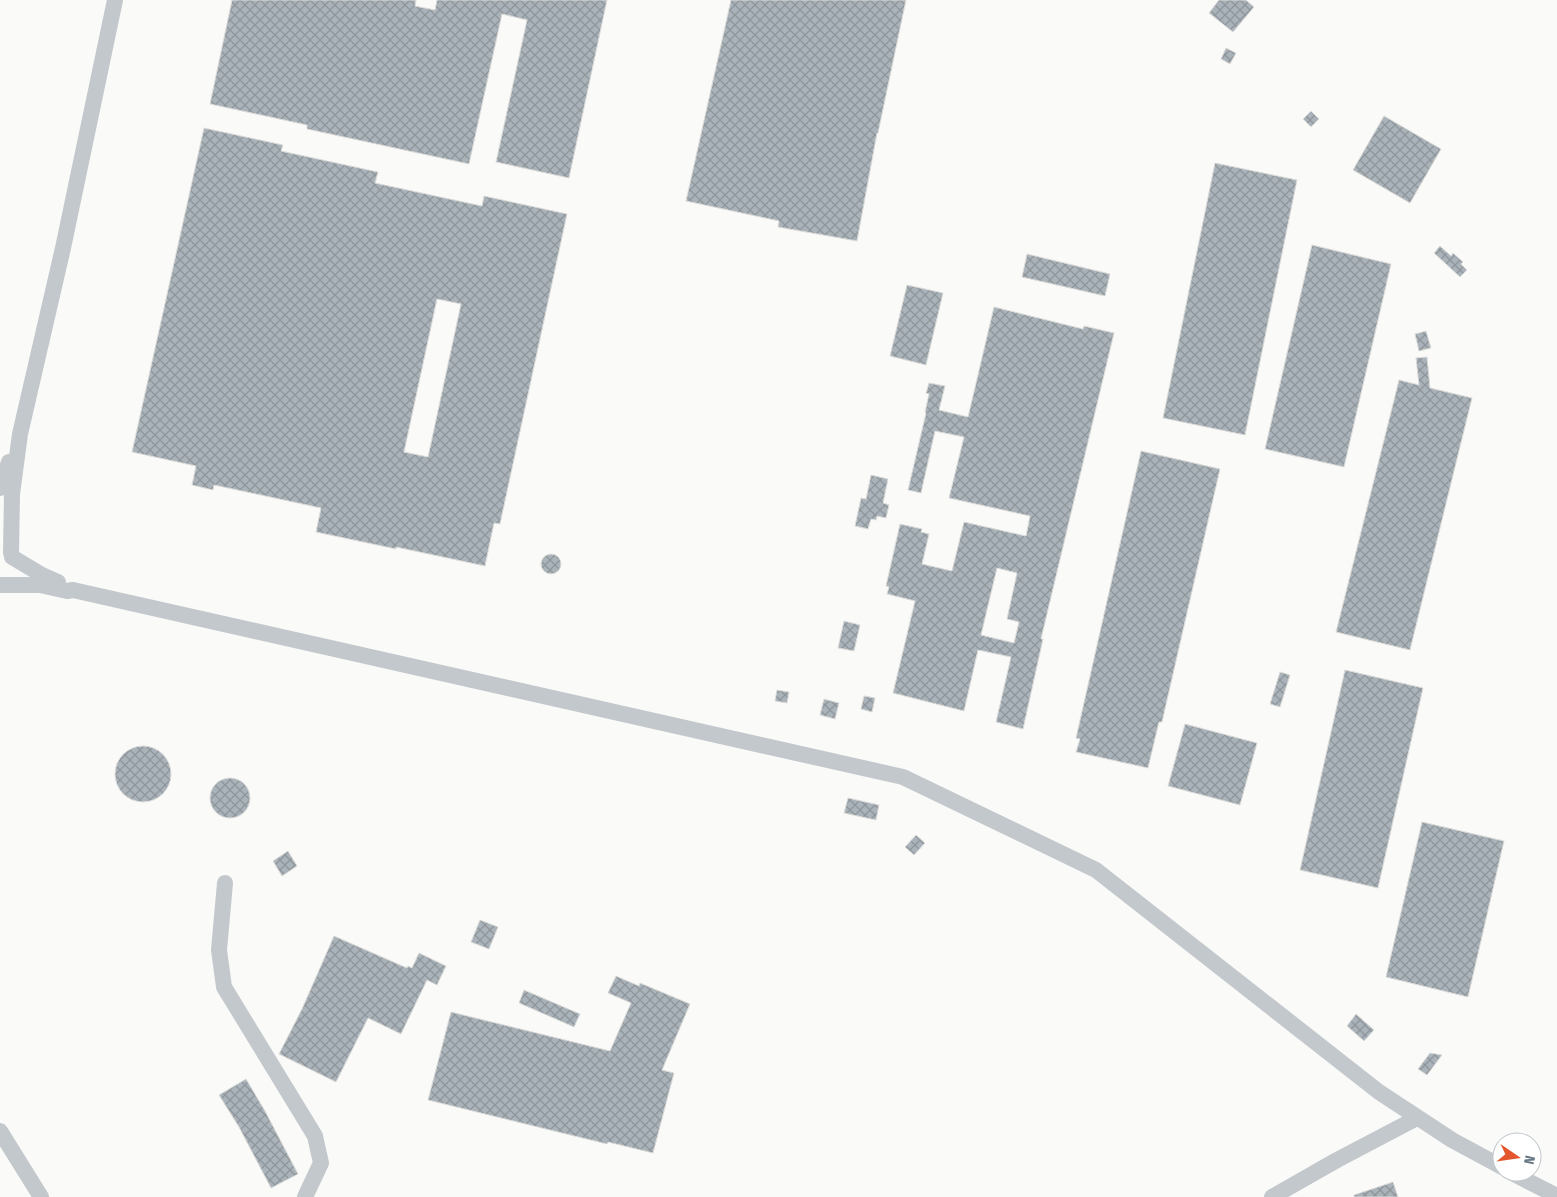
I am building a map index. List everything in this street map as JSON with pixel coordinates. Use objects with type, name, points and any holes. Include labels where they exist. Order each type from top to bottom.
[{"type":"street","points":[[0,584],[12,568],[7,551],[20,434],[63,248],[115,0]]},
{"type":"street","points":[[0,488],[20,434]]},
{"type":"street","points":[[7,551],[42,575],[67,585],[73,590]]},
{"type":"street","points":[[0,584],[40,585],[67,591],[73,590],[903,777],[1096,870],[1379,1092],[1452,1140],[1492,1162]]},
{"type":"street","points":[[225,882],[219,950],[224,987],[315,1136],[321,1163],[305,1197]]},
{"type":"street","points":[[1272,1197],[1336,1160],[1417,1118]]},
{"type":"street","points":[[0,1131],[41,1197]]},
{"type":"street","points":[[1537,1186],[1557,1180]]},
{"type":"street","points":[[1529,1182],[1557,1196]]},
{"type":"building","points":[[232,0],[416,0],[415,6],[435,10],[437,0],[607,0],[569,178],[496,162],[527,20],[502,14],[469,164],[307,129],[307,125],[210,104]]},
{"type":"building","points":[[731,0],[906,0],[877,133],[857,241],[778,227],[779,221],[686,201]]},
{"type":"building","points":[[1219,0],[1246,0],[1254,7],[1233,32],[1209,13]]},
{"type":"building","points":[[1226,48],[1236,53],[1230,64],[1221,59]]},
{"type":"building","points":[[1311,111],[1319,119],[1311,127],[1303,119]]},
{"type":"building","points":[[1384,116],[1441,149],[1410,203],[1353,170]]},
{"type":"building","points":[[204,128],[283,145],[281,151],[378,172],[375,183],[482,206],[484,196],[567,214],[500,524],[494,523],[485,566],[316,532],[321,508],[214,485],[213,490],[192,485],[196,466],[132,452]],"holes":[[[437,299],[461,304],[428,457],[404,452]]]},
{"type":"building","points":[[1215,163],[1297,180],[1245,435],[1163,418]]},
{"type":"building","points":[[1312,245],[1391,264],[1344,467],[1265,449]]},
{"type":"building","points":[[1440,246],[1451,256],[1453,253],[1463,262],[1461,264],[1467,270],[1460,277],[1434,253]]},
{"type":"building","points":[[1027,254],[1110,274],[1105,296],[1022,277]]},
{"type":"building","points":[[907,285],[943,293],[926,365],[890,356]]},
{"type":"building","points":[[994,307],[1083,329],[1084,326],[1114,333],[1041,639],[1043,639],[1023,729],[996,722],[1011,657],[978,650],[964,711],[893,693],[915,601],[887,594],[889,587],[886,586],[900,524],[922,529],[921,532],[929,534],[922,564],[952,571],[964,522],[1026,536],[1030,516],[949,498],[964,437],[935,431],[921,493],[908,490],[926,413],[929,394],[926,393],[929,383],[945,386],[939,410],[968,417]],"holes":[[[997,568],[1017,573],[1007,619],[1019,622],[1014,643],[981,635]]]},
{"type":"building","points":[[1426,331],[1431,348],[1419,351],[1415,334]]},
{"type":"building","points":[[1427,357],[1430,388],[1472,398],[1410,650],[1336,632],[1399,380],[1419,385],[1416,358]]},
{"type":"building","points":[[1141,451],[1220,469],[1162,722],[1159,722],[1148,768],[1076,752],[1080,739],[1076,738]]},
{"type":"building","points":[[871,475],[888,479],[883,503],[889,505],[886,518],[877,516],[876,520],[871,519],[868,529],[855,526],[861,498],[866,499]]},
{"type":"building","points":[[551,554],[558,557],[561,564],[558,571],[551,574],[544,571],[541,564],[544,557]]},
{"type":"building","points":[[844,621],[860,625],[854,651],[838,648]]},
{"type":"building","points":[[1345,670],[1423,688],[1378,888],[1300,870]]},
{"type":"building","points":[[1280,672],[1290,675],[1280,707],[1270,704]]},
{"type":"building","points":[[777,690],[789,692],[787,703],[775,701]]},
{"type":"building","points":[[864,696],[875,698],[872,712],[861,709]]},
{"type":"building","points":[[824,699],[839,703],[835,719],[820,715]]},
{"type":"building","points":[[1185,724],[1257,743],[1240,805],[1168,786]]},
{"type":"building","points":[[143,746],[154,748],[163,754],[169,763],[171,774],[169,785],[163,794],[154,800],[143,802],[132,800],[123,794],[117,785],[115,774],[117,763],[123,754],[132,748]]},
{"type":"building","points":[[234,778],[241,781],[247,787],[250,798],[249,806],[241,815],[234,818],[226,818],[219,815],[211,806],[210,794],[213,787],[222,779]]},
{"type":"building","points":[[848,798],[879,805],[876,820],[844,813]]},
{"type":"building","points":[[1422,822],[1504,841],[1468,997],[1386,977]]},
{"type":"building","points":[[916,835],[925,843],[914,855],[905,847]]},
{"type":"building","points":[[288,851],[297,866],[282,876],[273,861]]},
{"type":"building","points":[[480,920],[498,927],[489,949],[471,942]]},
{"type":"building","points":[[334,936],[407,968],[408,966],[412,968],[419,953],[446,966],[437,985],[427,980],[401,1034],[368,1018],[336,1082],[279,1054],[302,1009]]},
{"type":"building","points":[[616,976],[639,986],[640,983],[690,1004],[662,1070],[674,1073],[653,1153],[608,1142],[607,1144],[428,1100],[451,1012],[610,1051],[631,1003],[608,993]]},
{"type":"building","points":[[524,990],[580,1014],[574,1027],[519,1003]]},
{"type":"building","points":[[1356,1014],[1374,1030],[1364,1041],[1347,1026]]},
{"type":"building","points":[[1430,1053],[1442,1055],[1427,1075],[1418,1069]]},
{"type":"building","points":[[246,1079],[298,1174],[271,1188],[239,1127],[219,1095]]},
{"type":"building","points":[[1393,1182],[1398,1197],[1354,1197],[1354,1195]]}]
